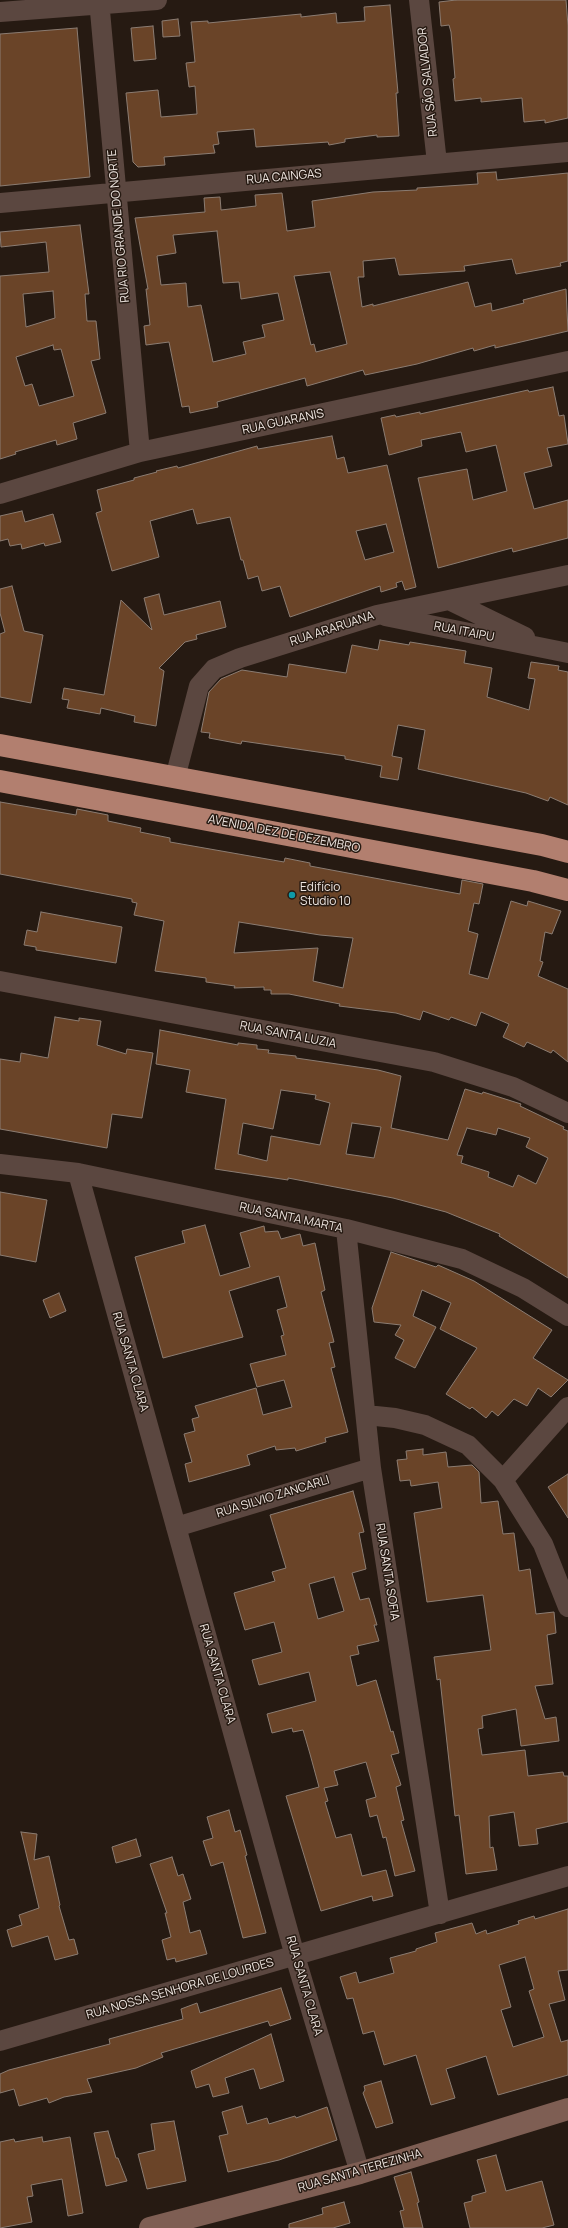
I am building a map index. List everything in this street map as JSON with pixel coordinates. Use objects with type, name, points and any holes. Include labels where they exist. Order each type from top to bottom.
[{"type":"highway","points":[[0,745],[535,843],[568,852]]},
{"type":"highway","name":"AVENIDA DEZ DE DEZEMBRO","points":[[0,781],[533,881],[568,890]]},
{"type":"street","points":[[0,12],[99,2],[157,0]]},
{"type":"street","name":"RUA SÃO SALVADOR","points":[[419,0],[437,163]]},
{"type":"street","name":"RUA RIO GRANDE DO NORTE","points":[[99,2],[140,452]]},
{"type":"street","name":"RUA CAINGAS","points":[[0,203],[568,152]]},
{"type":"street","name":"RUA GUARANIS","points":[[0,494],[140,452],[568,361]]},
{"type":"street","name":"RUA ARARUANA","points":[[175,778],[199,686],[214,669],[240,658],[377,615],[568,575]]},
{"type":"street","name":"RUA ITAIPU","points":[[449,600],[559,651]]},
{"type":"street","name":"RUA ITAIPU","points":[[377,615],[559,651]]},
{"type":"street","name":"RUA SANTA LUZIA","points":[[0,981],[434,1062],[513,1087],[568,1113]]},
{"type":"street","name":"RUA SANTA MARTA","points":[[0,1164],[78,1174],[346,1229],[462,1260],[523,1288],[568,1316]]},
{"type":"street","name":"RUA SANTA CLARA","points":[[78,1174],[296,1956],[360,2173]]},
{"type":"street","name":"RUA SANTA SOFIA","points":[[346,1229],[371,1468],[440,1914]]},
{"type":"street","points":[[502,1480],[568,1407]]},
{"type":"street","points":[[366,1415],[395,1418],[425,1425],[468,1445],[502,1480],[543,1544],[568,1607]]},
{"type":"street","name":"RUA SILVIO ZANCARLI","points":[[176,1526],[371,1468]]},
{"type":"street","name":"RUA NOSSA SENHORA DE LOURDES","points":[[0,2041],[568,1876]]},
{"type":"street","name":"RUA SANTA TEREZINHA","points":[[150,2228],[360,2173],[568,2109]]},
{"type":"building","points":[[456,0],[566,0],[568,26],[568,118],[545,123],[545,120],[524,122],[522,98],[481,102],[481,98],[455,101],[453,79],[455,78],[451,32],[449,25],[441,26],[439,2]]},
{"type":"building","points":[[390,5],[398,93],[396,93],[399,136],[377,137],[377,135],[345,139],[345,142],[329,145],[328,142],[256,147],[254,129],[217,132],[219,144],[213,145],[215,153],[164,157],[165,165],[138,167],[133,162],[126,93],[158,90],[161,117],[197,114],[195,86],[189,87],[186,63],[195,62],[191,22],[208,21],[208,23],[301,14],[301,17],[336,13],[337,23],[365,21],[364,7]]},
{"type":"building","points":[[178,19],[180,36],[163,37],[162,21]]},
{"type":"building","points":[[153,26],[156,59],[134,61],[131,28]]},
{"type":"building","points":[[77,28],[90,177],[0,186],[0,34]]},
{"type":"building","points":[[496,172],[497,180],[568,173],[568,261],[560,263],[561,266],[516,274],[512,259],[464,266],[465,271],[399,275],[395,258],[363,261],[364,277],[358,277],[362,307],[373,304],[373,306],[468,282],[475,307],[491,303],[492,311],[524,303],[523,300],[566,289],[568,331],[495,348],[495,345],[474,351],[473,348],[417,364],[365,375],[363,370],[307,386],[305,378],[217,402],[218,407],[190,413],[189,406],[182,407],[169,342],[146,345],[144,326],[150,325],[146,289],[148,289],[135,218],[205,212],[204,198],[220,197],[221,210],[256,206],[255,195],[282,193],[287,231],[315,227],[312,201],[373,192],[417,190],[417,188],[478,184],[477,173]],"holes":[[[217,231],[223,283],[239,282],[241,299],[278,293],[284,320],[262,325],[265,337],[243,342],[246,354],[213,362],[201,305],[188,307],[186,283],[161,285],[157,256],[176,253],[173,235]],[[330,272],[347,344],[316,352],[314,344],[311,345],[294,276]]]},
{"type":"building","points":[[80,225],[89,294],[85,294],[87,321],[96,321],[100,359],[91,361],[106,413],[73,423],[77,439],[57,445],[56,440],[15,452],[16,454],[0,459],[0,276],[49,272],[46,242],[1,247],[0,232]],"holes":[[[53,291],[55,318],[26,327],[23,294]],[[53,345],[54,350],[61,349],[74,396],[39,406],[32,384],[25,386],[16,357]]]},
{"type":"building","points":[[553,387],[559,416],[564,415],[568,444],[547,448],[552,466],[524,473],[534,509],[568,500],[568,538],[513,552],[512,548],[438,568],[418,478],[467,469],[473,500],[507,491],[496,445],[466,452],[461,432],[421,440],[422,446],[389,455],[381,418],[395,415],[396,417],[420,412],[420,414],[528,390],[529,392]]},
{"type":"building","points":[[332,436],[337,459],[344,457],[348,473],[387,465],[416,587],[405,590],[402,581],[396,583],[397,587],[381,592],[380,586],[290,617],[280,586],[262,591],[258,576],[248,579],[243,560],[241,560],[230,517],[197,524],[193,509],[150,521],[159,557],[112,571],[96,513],[102,511],[97,490],[134,480],[134,478],[157,472],[156,471],[177,466],[178,468],[257,446],[258,449]],"holes":[[[386,524],[394,552],[365,560],[356,531]]]},
{"type":"building","points":[[22,511],[25,522],[53,514],[61,542],[45,546],[44,543],[22,549],[21,544],[10,546],[8,539],[0,541],[0,516]]},
{"type":"building","points":[[12,586],[24,631],[43,635],[31,703],[0,697],[0,634],[5,632],[0,613],[0,589]]},
{"type":"building","points":[[159,594],[164,615],[220,601],[226,627],[196,635],[197,639],[185,642],[159,668],[164,671],[156,726],[134,722],[135,716],[101,708],[100,714],[67,708],[69,700],[62,699],[64,688],[104,695],[121,600],[152,630],[144,598]]},
{"type":"building","points":[[380,640],[409,645],[410,642],[466,651],[464,663],[492,668],[487,697],[529,710],[535,679],[528,678],[531,662],[559,666],[558,670],[568,672],[568,805],[550,797],[548,801],[526,793],[418,769],[425,730],[398,725],[392,756],[402,758],[398,780],[380,777],[382,766],[345,759],[345,756],[242,741],[241,744],[209,738],[210,733],[201,732],[209,692],[221,679],[242,670],[287,677],[289,664],[346,673],[352,645],[378,650]]},
{"type":"building","points":[[0,802],[76,815],[77,809],[108,815],[108,821],[141,828],[140,832],[170,838],[170,842],[284,862],[285,858],[310,863],[310,866],[460,894],[462,880],[483,884],[479,904],[474,903],[468,931],[478,934],[469,974],[488,979],[511,901],[527,906],[528,901],[561,911],[552,934],[545,932],[540,961],[543,962],[538,976],[568,989],[568,1062],[553,1050],[551,1053],[527,1042],[524,1047],[503,1037],[509,1024],[481,1012],[476,1026],[451,1017],[449,1020],[423,1011],[420,1020],[396,1013],[339,1006],[340,1004],[289,994],[271,994],[271,990],[264,990],[264,987],[234,988],[235,986],[206,982],[206,978],[155,971],[164,921],[134,915],[137,903],[132,902],[132,899],[0,874]],"holes":[[[239,922],[320,935],[353,938],[343,988],[313,981],[318,948],[234,953]]]},
{"type":"building","points":[[41,912],[122,927],[116,963],[36,950],[36,947],[24,945],[27,930],[37,932]]},
{"type":"building","points":[[55,1017],[79,1021],[79,1018],[101,1021],[97,1045],[126,1054],[127,1049],[153,1053],[142,1118],[112,1114],[107,1148],[0,1129],[0,1059],[20,1062],[21,1053],[48,1058]]},
{"type":"building","points":[[160,1030],[238,1045],[238,1043],[257,1045],[257,1049],[269,1050],[268,1053],[296,1056],[296,1058],[378,1070],[401,1076],[391,1128],[448,1140],[465,1089],[482,1094],[483,1092],[521,1104],[520,1106],[564,1127],[563,1129],[568,1131],[568,1278],[499,1236],[500,1234],[446,1212],[393,1198],[288,1178],[288,1180],[215,1169],[226,1099],[186,1092],[190,1070],[156,1064]],"holes":[[[281,1090],[316,1095],[315,1099],[330,1103],[320,1145],[271,1136],[267,1161],[238,1154],[243,1123],[273,1129]],[[352,1123],[381,1127],[374,1158],[346,1154]],[[467,1128],[496,1135],[498,1128],[530,1138],[526,1147],[548,1158],[536,1184],[518,1175],[513,1187],[488,1177],[489,1172],[461,1163],[463,1156],[457,1155]]]},
{"type":"building","points":[[0,1192],[47,1200],[36,1262],[0,1255]]},
{"type":"building","points":[[205,1225],[220,1276],[250,1267],[240,1233],[264,1226],[265,1232],[278,1231],[281,1239],[300,1234],[303,1246],[315,1243],[325,1290],[321,1292],[334,1342],[329,1343],[335,1367],[331,1368],[348,1432],[325,1438],[326,1442],[296,1451],[295,1448],[276,1450],[275,1446],[247,1455],[250,1465],[189,1482],[185,1464],[192,1462],[184,1434],[195,1431],[192,1419],[199,1417],[195,1406],[256,1388],[263,1415],[292,1407],[284,1380],[257,1387],[250,1364],[286,1355],[281,1336],[284,1335],[277,1310],[287,1307],[279,1276],[229,1291],[243,1337],[163,1358],[135,1257],[185,1243],[182,1231]]},
{"type":"building","points":[[391,1252],[436,1267],[438,1265],[474,1281],[552,1330],[533,1358],[568,1380],[551,1397],[538,1388],[527,1406],[514,1399],[498,1416],[492,1411],[486,1418],[472,1407],[470,1409],[446,1394],[477,1348],[440,1329],[451,1303],[422,1290],[413,1316],[436,1327],[415,1368],[395,1358],[404,1340],[395,1335],[401,1325],[374,1322],[372,1308]]},
{"type":"building","points":[[59,1293],[66,1311],[50,1318],[43,1300]]},
{"type":"building","points":[[423,1449],[423,1455],[446,1452],[448,1467],[472,1465],[479,1472],[481,1503],[498,1501],[503,1534],[514,1533],[519,1571],[530,1569],[536,1614],[554,1612],[556,1633],[547,1635],[553,1684],[535,1686],[545,1719],[556,1717],[559,1741],[521,1746],[516,1709],[482,1716],[483,1728],[478,1729],[482,1755],[525,1750],[528,1776],[563,1772],[564,1776],[568,1776],[568,1822],[536,1829],[538,1844],[519,1846],[514,1812],[489,1816],[490,1848],[493,1847],[497,1870],[466,1874],[459,1815],[455,1816],[440,1679],[437,1680],[434,1657],[491,1650],[483,1595],[427,1602],[414,1513],[442,1508],[438,1482],[411,1486],[410,1480],[400,1481],[397,1460],[407,1459],[406,1451]]},
{"type":"building","points":[[568,1474],[568,1518],[548,1487]]},
{"type":"building","points":[[353,1491],[364,1532],[359,1533],[366,1569],[352,1573],[360,1600],[369,1598],[377,1625],[374,1625],[379,1641],[357,1646],[359,1654],[350,1656],[357,1686],[376,1680],[391,1732],[393,1731],[399,1753],[391,1755],[401,1785],[396,1787],[404,1820],[401,1821],[415,1871],[395,1876],[386,1837],[383,1838],[377,1815],[370,1817],[366,1800],[376,1797],[366,1762],[334,1771],[338,1785],[324,1788],[328,1801],[325,1802],[336,1838],[351,1834],[362,1876],[386,1870],[393,1896],[373,1901],[372,1896],[321,1911],[286,1796],[319,1787],[310,1754],[303,1730],[293,1732],[292,1728],[272,1733],[267,1714],[316,1701],[309,1672],[259,1685],[252,1660],[282,1652],[274,1622],[245,1630],[234,1593],[275,1581],[272,1572],[286,1568],[270,1515]],"holes":[[[334,1577],[344,1611],[318,1619],[309,1584]]]},
{"type":"building","points":[[229,1810],[235,1832],[240,1830],[247,1855],[245,1856],[266,1933],[243,1938],[223,1862],[211,1866],[203,1841],[213,1838],[207,1817]]},
{"type":"building","points":[[21,1832],[37,1834],[34,1860],[49,1856],[59,1906],[69,1940],[74,1939],[78,1954],[55,1960],[48,1936],[12,1947],[7,1930],[22,1925],[19,1915],[39,1908]]},
{"type":"building","points":[[136,1839],[141,1856],[116,1863],[112,1847]]},
{"type":"building","points":[[172,1857],[178,1876],[183,1874],[191,1899],[183,1902],[190,1933],[200,1930],[207,1954],[176,1962],[175,1958],[167,1960],[162,1940],[171,1937],[165,1913],[167,1913],[150,1864]]},
{"type":"building","points":[[568,1909],[568,1970],[558,1971],[565,2000],[549,2004],[561,2042],[568,2040],[568,2075],[498,2095],[486,2056],[446,2069],[455,2098],[431,2105],[416,2055],[384,2065],[374,2031],[363,2034],[353,1998],[347,1999],[340,1977],[356,1972],[359,1983],[394,1973],[390,1958],[416,1951],[416,1949],[437,1942],[435,1933],[472,1923],[476,1934],[486,1930],[487,1934],[519,1924],[518,1921],[534,1916],[535,1919]],"holes":[[[525,1957],[534,1989],[529,1991],[544,2037],[513,2047],[501,2010],[511,2007],[499,1965]]]},
{"type":"building","points":[[281,1988],[291,2019],[270,2026],[268,2021],[161,2053],[163,2057],[136,2068],[87,2079],[92,2092],[64,2097],[49,2103],[47,2098],[19,2106],[14,2089],[0,2093],[0,2074],[9,2070],[110,2044],[109,2039],[183,2019],[181,2009],[197,2003],[200,2013]]},
{"type":"building","points":[[271,2034],[284,2081],[260,2089],[254,2069],[252,2069],[225,2078],[229,2093],[213,2097],[209,2084],[196,2088],[191,2071]]},
{"type":"building","points":[[381,2081],[393,2123],[376,2128],[363,2093],[365,2090],[364,2086]]},
{"type":"building","points":[[242,2106],[247,2124],[267,2118],[269,2124],[295,2116],[296,2118],[327,2107],[337,2140],[279,2160],[228,2172],[219,2136],[228,2134],[222,2112]]},
{"type":"building","points":[[174,2121],[186,2181],[147,2189],[138,2154],[155,2150],[151,2124]]},
{"type":"building","points":[[108,2131],[116,2158],[118,2158],[127,2181],[106,2186],[94,2133]]},
{"type":"building","points":[[42,2137],[43,2142],[70,2137],[83,2213],[68,2216],[62,2179],[31,2185],[33,2196],[27,2197],[32,2222],[0,2228],[0,2142],[14,2139],[15,2142]]},
{"type":"building","points":[[496,2155],[506,2191],[542,2181],[554,2225],[542,2228],[470,2228],[464,2203],[472,2201],[472,2196],[486,2192],[477,2160]]},
{"type":"building","points":[[411,2172],[419,2202],[417,2203],[423,2228],[404,2228],[400,2211],[404,2210],[394,2177]]},
{"type":"building","points":[[344,2202],[350,2223],[333,2228],[289,2228],[289,2224],[323,2214],[322,2208]]},
{"type":"place","name":"Edifício Studio 10","points":[[292,895]]}]
